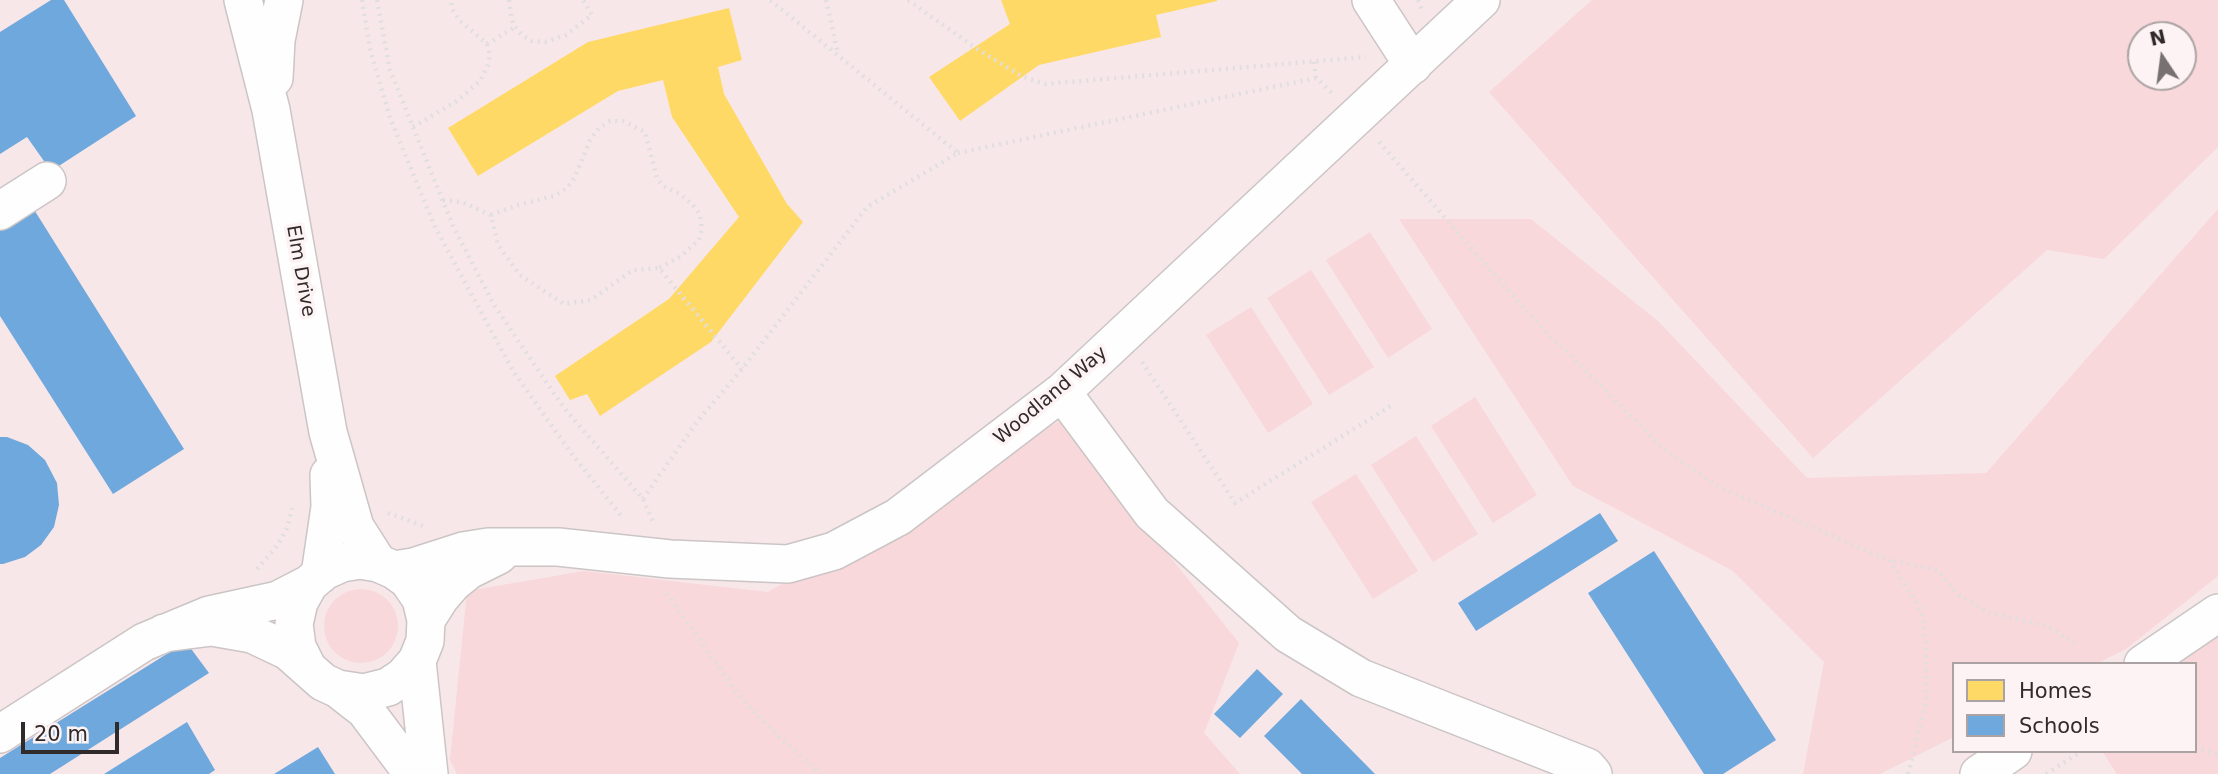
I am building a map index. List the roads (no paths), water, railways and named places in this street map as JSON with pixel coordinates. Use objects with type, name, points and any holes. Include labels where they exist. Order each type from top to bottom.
[{"type":"street","name":"Elm Drive","points":[[243,0],[271,110],[328,432],[355,527],[386,566]]},
{"type":"street","name":"Elm Drive","points":[[271,110],[276,40],[284,0]]},
{"type":"street","points":[[1371,0],[1409,59]]},
{"type":"street","name":"Woodland Way","points":[[386,566],[413,567],[463,551],[488,547],[558,547],[665,571],[788,564],[834,551],[898,517],[1062,392],[1357,118],[1409,59],[1481,0]]},
{"type":"street","points":[[0,211],[47,181]]},
{"type":"street","points":[[1062,392],[1152,513],[1288,634],[1362,678],[1587,767],[1593,774]]},
{"type":"street","name":"Elm Drive","points":[[314,580],[330,507],[328,432]]},
{"type":"street","name":"Woodland Way","points":[[426,620],[440,598],[469,570],[519,546]]},
{"type":"street","points":[[0,734],[144,642],[164,633],[209,615],[278,600],[342,563],[360,560],[386,566],[408,580],[421,598],[426,620],[425,641],[417,661],[403,677],[388,687],[364,693],[338,689]]},
{"type":"street","points":[[307,667],[297,647],[294,624],[299,602],[314,580]]},
{"type":"street","points":[[2146,662],[2218,613]]},
{"type":"street","points":[[164,633],[212,627],[241,631],[268,640],[288,651],[323,681],[365,710],[413,774]]},
{"type":"street","points":[[417,661],[429,774]]},
{"type":"street","points":[[1979,774],[2010,753]]}]
